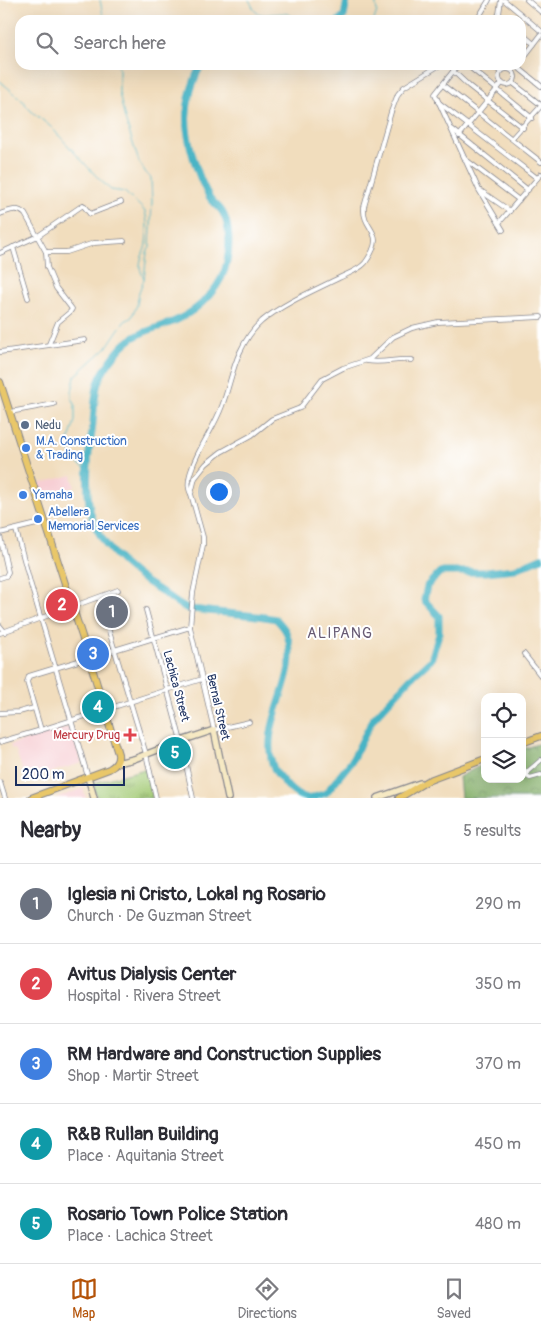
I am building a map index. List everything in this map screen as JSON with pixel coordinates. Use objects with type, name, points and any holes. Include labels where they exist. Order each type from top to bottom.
[{"type":"main road","points":[[0,382],[106,710],[119,758],[109,769],[31,798]]},
{"type":"main road","points":[[116,763],[214,730]]},
{"type":"main road","name":"Bernal Street","points":[[214,730],[228,798]]},
{"type":"main road","points":[[526,742],[541,736]]},
{"type":"main road","points":[[377,798],[481,761]]},
{"type":"main road","points":[[88,777],[94,798]]},
{"type":"main road","points":[[399,798],[427,781]]},
{"type":"street","points":[[480,15],[489,0]]},
{"type":"street","points":[[499,14],[503,0],[521,15]]},
{"type":"street","points":[[527,0],[541,12]]},
{"type":"street","points":[[526,19],[541,31]]},
{"type":"street","points":[[526,55],[541,36]]},
{"type":"street","points":[[526,37],[534,44]]},
{"type":"street","name":"Bernal Street","points":[[214,730],[190,628],[193,593],[203,545],[203,538],[189,490],[192,469],[222,408],[240,352],[253,331],[266,318],[281,308],[361,267],[372,250],[375,238],[374,233],[364,218],[364,207],[391,112],[401,90],[432,70]]},
{"type":"street","points":[[473,70],[532,118]]},
{"type":"street","points":[[501,72],[507,70],[512,72],[515,77],[513,83]]},
{"type":"street","points":[[523,70],[541,86]]},
{"type":"street","points":[[503,230],[479,190],[435,94],[453,71],[523,128]]},
{"type":"street","points":[[501,72],[500,78],[502,83]]},
{"type":"street","points":[[455,141],[502,83]]},
{"type":"street","points":[[502,83],[508,85],[513,83]]},
{"type":"street","points":[[512,138],[541,106],[513,83]]},
{"type":"street","points":[[443,84],[541,162]]},
{"type":"street","points":[[438,101],[537,178]]},
{"type":"street","points":[[450,128],[528,190]]},
{"type":"street","points":[[464,158],[519,200]]},
{"type":"street","points":[[499,223],[541,174]]},
{"type":"street","points":[[479,190],[510,211]]},
{"type":"street","points":[[0,252],[38,236],[83,205],[90,214],[121,202]]},
{"type":"street","points":[[0,214],[14,209],[22,211],[46,252],[47,267],[56,288],[72,309],[58,322],[49,344]]},
{"type":"street","points":[[46,252],[67,252],[94,243],[124,241]]},
{"type":"street","points":[[13,247],[28,298]]},
{"type":"street","points":[[191,494],[195,478],[214,457],[252,435],[272,419],[300,408],[318,383],[328,375],[366,361],[393,337],[421,326],[438,322],[479,321],[527,316],[541,317]]},
{"type":"street","points":[[0,352],[85,340]]},
{"type":"street","points":[[366,361],[385,363],[405,359],[412,360]]},
{"type":"street","points":[[10,412],[54,404]]},
{"type":"street","points":[[0,578],[8,574],[0,535],[45,522]]},
{"type":"street","points":[[16,530],[40,619],[88,777]]},
{"type":"street","points":[[0,565],[6,564]]},
{"type":"street","points":[[0,633],[118,590]]},
{"type":"street","points":[[99,598],[146,754],[156,798]]},
{"type":"street","name":"Lachica Street","points":[[146,610],[193,798]]},
{"type":"street","points":[[0,626],[5,632]]},
{"type":"street","points":[[41,730],[27,682],[32,674],[190,628]]},
{"type":"street","points":[[524,654],[541,676]]},
{"type":"street","points":[[0,742],[202,680]]},
{"type":"street","points":[[0,713],[19,712],[34,708]]},
{"type":"street","points":[[214,730],[249,722]]},
{"type":"street","points":[[541,760],[527,772],[527,776],[530,778],[541,775]]},
{"type":"street","points":[[0,782],[5,798]]},
{"type":"shaded area","points":[[72,475],[75,487],[41,496],[38,484]]},
{"type":"shaded area","points":[[69,727],[82,763],[26,780],[15,749],[12,749],[10,745]]},
{"type":"shaded area","points":[[83,788],[86,798],[57,798]]},
{"type":"green space","points":[[541,743],[541,798],[461,798],[459,777],[481,765],[481,783],[526,783],[526,748]]},
{"type":"green space","points":[[145,769],[153,798],[97,798],[93,783]]},
{"type":"waterway","points":[[100,0],[103,15]]},
{"type":"waterway","points":[[249,0],[255,11],[264,15]]},
{"type":"waterway","points":[[344,15],[347,0]]},
{"type":"waterway","points":[[375,0],[377,11],[376,15]]},
{"type":"waterway","points":[[264,15],[281,13],[290,15]]},
{"type":"waterway","points":[[88,470],[77,463],[69,450],[68,443],[75,421],[75,404],[72,398],[75,376],[106,348],[125,321],[131,318],[137,305],[144,279],[147,252],[150,247],[151,178],[139,162],[125,119],[119,93],[119,70]]},
{"type":"waterway","points":[[199,70],[189,100],[187,112],[188,133],[201,180],[210,198],[223,213],[227,224],[229,249],[225,270],[209,296],[194,310],[171,323],[145,332],[126,343],[103,373],[97,388],[89,449],[89,504],[92,518],[98,531],[125,566],[183,607],[276,619],[284,628],[290,651],[289,668],[274,718],[270,752],[274,769],[278,775],[294,792],[307,798]]},
{"type":"waterway","points":[[0,81],[51,127],[111,190],[125,192],[143,209],[147,219],[146,244],[140,264],[141,273],[144,278]]},
{"type":"waterway","points":[[311,798],[326,793],[351,762],[373,719],[411,678],[431,660],[439,634],[439,616],[424,600],[427,586],[440,572],[486,572],[515,569],[541,558]]},
{"type":"place","name":"Nedu","points":[[25,425]]},
{"type":"place","name":"M.A. Construction & Trading","points":[[26,448]]},
{"type":"place","name":"Yamaha","points":[[23,495]]},
{"type":"place","name":"Abellera Memorial Services","points":[[38,519]]},
{"type":"place","name":"Avitus Dialysis Center","points":[[62,605]]},
{"type":"place","name":"Iglesia ni Cristo, Lokal ng Rosario","points":[[112,612]]},
{"type":"place","name":"RM Hardware and Construction Supplies","points":[[93,654]]},
{"type":"place","name":"R&B Rullan Building","points":[[98,707]]},
{"type":"place","name":"Mercury Drug","points":[[130,735]]},
{"type":"place","name":"Rosario Town Police Station","points":[[175,753]]},
{"type":"district","name":"ALIPANG","points":[[340,633]]}]
